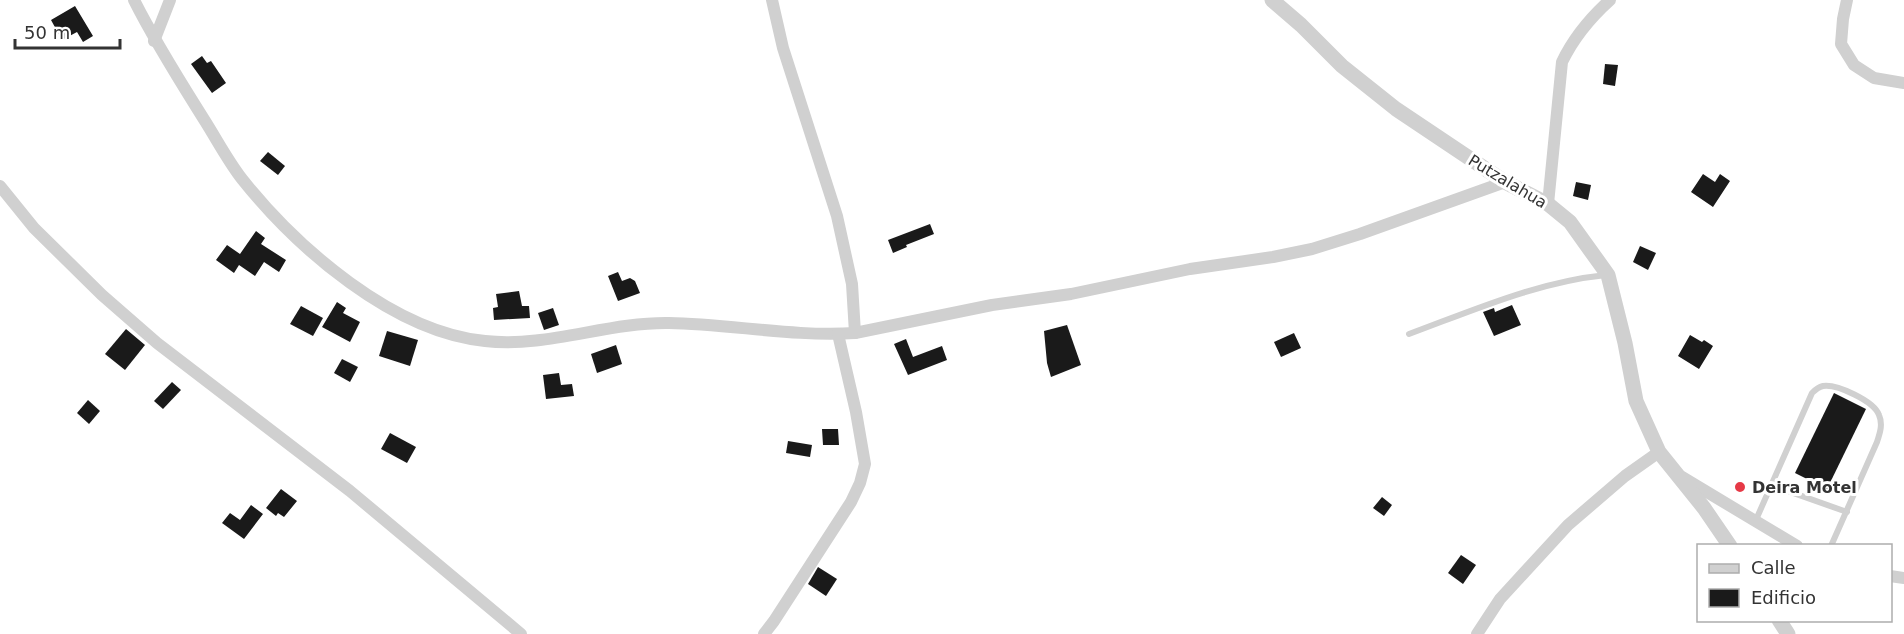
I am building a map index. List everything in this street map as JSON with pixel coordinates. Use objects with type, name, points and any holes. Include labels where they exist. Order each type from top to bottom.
[{"type":"street","points":[[134,0],[154,41],[240,177],[269,211],[302,244],[343,278],[387,307],[434,330],[484,341],[531,341],[611,327],[669,323],[774,332],[855,333],[992,305],[1071,294],[1190,269],[1312,249],[1505,182]]},
{"type":"street","points":[[154,41],[170,0]]},
{"type":"street","points":[[772,0],[783,48],[837,216],[852,284],[855,333]]},
{"type":"street","name":"Putzalahua","points":[[1272,0],[1342,66],[1396,109],[1505,182],[1548,204],[1570,222],[1608,275],[1625,343],[1636,401],[1659,452],[1679,475],[1729,544]]},
{"type":"street","points":[[1548,204],[1562,62],[1571,43],[1593,15],[1610,0]]},
{"type":"street","points":[[1847,0],[1841,44],[1854,65],[1874,78],[1904,84]]},
{"type":"street","points":[[0,186],[34,228],[102,296],[157,344],[350,491],[521,634]]},
{"type":"street","points":[[764,634],[851,502],[860,483],[865,464],[854,401],[838,334]]},
{"type":"street","points":[[1477,634],[1500,599],[1568,525],[1625,476],[1659,452]]},
{"type":"street","points":[[1679,475],[1794,544]]},
{"type":"lane","points":[[1409,334],[1519,293],[1563,282],[1608,275]]},
{"type":"lane","points":[[1755,522],[1812,393],[1825,385],[1841,389],[1875,407],[1880,416],[1881,426],[1877,442],[1832,544]]},
{"type":"lane","points":[[1771,485],[1846,512]]},
{"type":"building","points":[[75,6],[93,36],[83,42],[77,32],[62,40],[51,20]]},
{"type":"building","points":[[202,56],[207,63],[211,61],[226,83],[212,93],[191,64]]},
{"type":"building","points":[[1605,64],[1618,65],[1615,86],[1603,84]]},
{"type":"building","points":[[268,152],[285,166],[278,175],[260,161]]},
{"type":"building","points":[[1703,174],[1715,182],[1720,174],[1730,181],[1713,207],[1691,192]]},
{"type":"building","points":[[1576,182],[1591,185],[1588,200],[1573,196]]},
{"type":"building","points":[[930,224],[934,234],[893,253],[888,240]]},
{"type":"building","points":[[256,231],[265,238],[261,244],[286,260],[279,272],[264,262],[255,276],[239,265],[234,273],[216,260],[227,245],[240,254]]},
{"type":"building","points":[[1640,246],[1656,253],[1648,270],[1633,262]]},
{"type":"building","points":[[618,272],[622,281],[630,278],[635,281],[640,293],[618,301],[608,276]]},
{"type":"building","points":[[519,291],[522,306],[529,306],[530,318],[494,320],[493,308],[498,307],[496,294]]},
{"type":"building","points":[[337,302],[346,308],[343,313],[360,322],[350,342],[322,327]]},
{"type":"building","points":[[1512,305],[1521,325],[1494,336],[1483,312],[1494,308],[1495,312]]},
{"type":"building","points":[[301,306],[323,318],[313,336],[290,324]]},
{"type":"building","points":[[553,308],[559,325],[544,330],[538,313]]},
{"type":"building","points":[[1067,325],[1081,365],[1051,377],[1047,363],[1044,331]]},
{"type":"building","points":[[126,329],[145,345],[125,370],[105,354]]},
{"type":"building","points":[[387,331],[418,340],[410,366],[379,356]]},
{"type":"building","points":[[1294,333],[1301,348],[1281,357],[1274,342]]},
{"type":"building","points":[[1690,335],[1713,346],[1699,369],[1678,356]]},
{"type":"building","points":[[906,339],[913,357],[942,346],[947,360],[908,375],[894,344]]},
{"type":"building","points":[[616,345],[622,364],[597,373],[591,354]]},
{"type":"building","points":[[342,359],[358,367],[350,382],[334,373]]},
{"type":"building","points":[[559,373],[561,385],[572,384],[574,396],[546,399],[543,375]]},
{"type":"building","points":[[172,382],[181,390],[163,409],[154,401]]},
{"type":"building","points":[[1834,393],[1866,409],[1827,489],[1795,473]]},
{"type":"building","points":[[88,400],[100,411],[89,424],[77,413]]},
{"type":"building","points":[[822,429],[838,429],[839,445],[823,445]]},
{"type":"building","points":[[390,433],[416,447],[407,463],[381,449]]},
{"type":"building","points":[[788,441],[812,445],[810,457],[786,453]]},
{"type":"building","points":[[281,489],[297,501],[284,517],[278,513],[276,516],[266,508]]},
{"type":"building","points":[[1382,497],[1392,505],[1384,516],[1373,508]]},
{"type":"building","points":[[251,505],[263,514],[244,539],[222,523],[230,513],[240,520]]},
{"type":"building","points":[[1461,555],[1476,565],[1463,584],[1448,573]]},
{"type":"building","points":[[818,567],[837,579],[826,596],[808,584]]},
{"type":"place","name":"Deira Motel","points":[[1740,487]]}]
